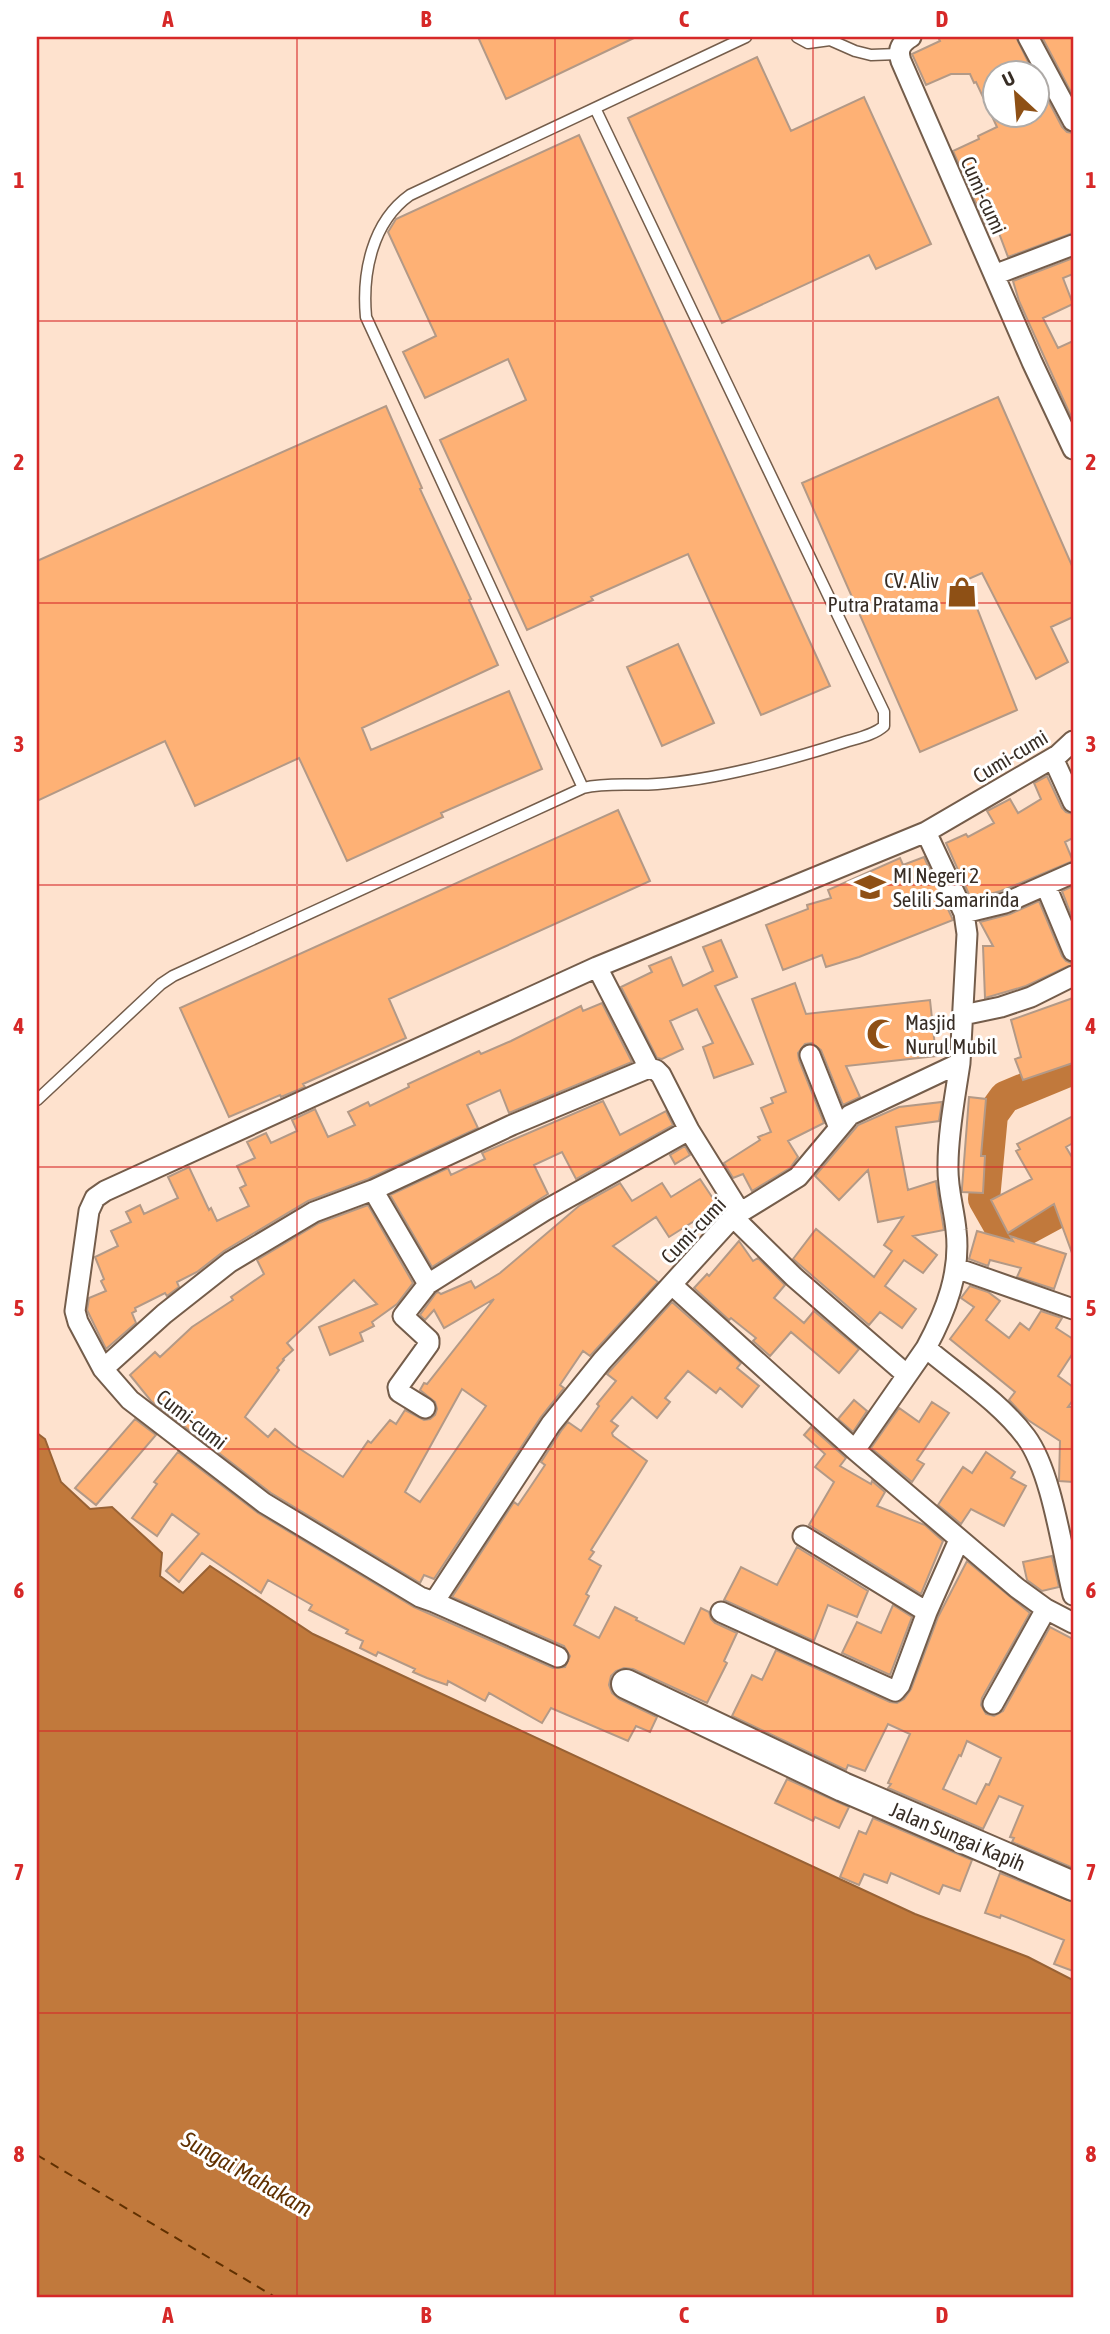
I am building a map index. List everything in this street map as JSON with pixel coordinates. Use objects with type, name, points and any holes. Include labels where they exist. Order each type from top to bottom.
[{"type":"street","points":[[898,54],[900,46],[911,37]]},
{"type":"street","points":[[1028,37],[1073,121]]},
{"type":"street","name":"Cumi-cumi","points":[[898,54],[1073,449]]},
{"type":"street","points":[[994,275],[1073,245]]},
{"type":"street","name":"Cumi-cumi","points":[[960,1063],[850,1115],[798,1177],[737,1215],[602,1361],[551,1424],[433,1602],[420,1597],[264,1503],[130,1400],[103,1369],[78,1322],[75,1311],[89,1211],[95,1198],[114,1186],[597,967],[926,832],[1053,758],[1073,741]]},
{"type":"street","points":[[1053,758],[1073,802]]},
{"type":"street","points":[[855,1450],[926,1348],[947,1305],[956,1268],[956,1231],[949,1191],[948,1165],[960,1063],[967,934],[964,913],[926,832]]},
{"type":"street","points":[[964,913],[1005,903],[1073,873]]},
{"type":"street","points":[[1046,886],[1073,951]]},
{"type":"street","points":[[597,967],[649,1068]]},
{"type":"street","points":[[963,1015],[1002,1007],[1031,997],[1073,976]]},
{"type":"street","points":[[810,1055],[839,1128]]},
{"type":"street","points":[[103,1369],[164,1314],[230,1262],[314,1212],[373,1190],[512,1125],[649,1068],[656,1070],[661,1076],[737,1215],[794,1277],[907,1376]]},
{"type":"street","points":[[425,1408],[399,1392],[398,1387],[429,1344],[429,1340],[403,1316],[428,1284],[544,1212],[689,1130]]},
{"type":"street","points":[[373,1190],[428,1284]]},
{"type":"street","points":[[956,1268],[1073,1308]]},
{"type":"street","points":[[672,1285],[958,1540],[1046,1609],[1073,1623]]},
{"type":"street","points":[[926,1348],[1004,1413],[1026,1438],[1037,1456],[1073,1595]]},
{"type":"street","points":[[803,1536],[927,1612]]},
{"type":"street","points":[[721,1612],[895,1691],[900,1685],[958,1540]]},
{"type":"street","points":[[433,1602],[558,1657]]},
{"type":"street","points":[[993,1704],[1046,1609]]},
{"type":"street","name":"Jalan Sungai Kapih","points":[[626,1684],[843,1787],[1073,1886]]},
{"type":"lane","points":[[583,788],[366,317],[364,293],[369,258],[383,223],[394,206],[410,195],[746,37]]},
{"type":"lane","points":[[797,37],[808,43],[830,40],[871,55],[898,54]]},
{"type":"lane","points":[[37,1100],[161,984],[173,976],[583,788],[610,783],[656,785],[738,771],[860,737],[880,729],[885,722],[884,712],[595,108]]},
{"type":"water","name":"Sungai Mahakam","points":[[37,1433],[45,1439],[61,1482],[90,1509],[112,1507],[162,1553],[160,1576],[183,1593],[210,1566],[313,1634],[915,1914],[1028,1957],[1073,1980],[1073,2297],[37,2297]]},
{"type":"building","points":[[478,37],[636,37],[506,99]]},
{"type":"building","points":[[938,37],[1016,37],[1027,60],[981,60],[981,93],[970,74],[951,74],[926,85],[912,54],[940,41]]},
{"type":"building","points":[[1042,37],[1073,37],[1073,96]]},
{"type":"building","points":[[757,57],[791,131],[864,97],[931,244],[876,269],[869,255],[722,323],[628,118]]},
{"type":"building","points":[[1050,104],[1062,127],[1073,133],[1073,233],[1008,257],[994,220],[985,224],[953,151],[979,139],[978,136],[991,130],[1050,130]]},
{"type":"building","points":[[579,135],[830,686],[761,715],[688,554],[591,597],[593,600],[527,630],[440,440],[526,400],[508,359],[425,398],[403,352],[436,336],[388,232],[396,219]]},
{"type":"building","points":[[1073,258],[1073,274],[1063,278],[1073,304],[1043,318],[1058,348],[1073,341],[1073,421],[1019,301],[1013,281]]},
{"type":"building","name":"CV. Aliv Putra Pratama","points":[[998,397],[1073,568],[1073,617],[1051,627],[1068,662],[1036,679],[982,573],[966,580],[1017,710],[920,752],[802,483]]},
{"type":"building","points":[[386,406],[498,665],[362,728],[371,750],[509,691],[542,769],[441,813],[443,817],[347,861],[299,758],[195,806],[165,741],[37,801],[37,561]]},
{"type":"building","points":[[678,644],[714,723],[662,746],[627,667]]},
{"type":"building","points":[[1047,776],[1062,808],[1073,814],[1073,838],[1065,842],[1073,861],[1001,891],[971,899],[946,843],[966,834],[968,837],[994,823],[987,811],[1010,799],[1018,813],[1041,799],[1034,783]]},
{"type":"building","points":[[618,810],[650,881],[389,999],[406,1038],[303,1084],[305,1087],[229,1117],[180,1008]]},
{"type":"building","points":[[924,857],[953,920],[826,967],[822,955],[783,970],[766,925],[808,909],[807,905],[831,898],[828,890],[900,858],[903,865]]},
{"type":"building","points":[[1073,886],[1073,920],[1062,891]]},
{"type":"building","points":[[1039,901],[1062,956],[1073,964],[1026,986],[985,998],[983,946],[993,946],[980,922],[1010,914]]},
{"type":"building","points":[[721,940],[737,977],[715,986],[753,1064],[714,1078],[703,1047],[713,1043],[697,1009],[670,1021],[683,1049],[662,1059],[657,1058],[621,987],[652,972],[649,966],[671,957],[683,986],[713,971],[703,947]]},
{"type":"building","points":[[795,983],[806,1014],[930,1000],[936,1056],[846,1066],[860,1097],[843,1105],[821,1050],[812,1043],[805,1044],[798,1053],[799,1060],[824,1123],[788,1141],[798,1157],[790,1168],[752,1191],[743,1174],[733,1178],[724,1163],[760,1140],[758,1137],[771,1132],[761,1108],[773,1103],[771,1098],[786,1092],[752,999]]},
{"type":"building","points":[[1073,998],[1073,1063],[1023,1080],[1015,1059],[1021,1057],[1011,1020]]},
{"type":"building","points":[[602,1003],[632,1062],[509,1113],[500,1090],[467,1105],[478,1128],[368,1179],[308,1201],[177,1282],[179,1287],[167,1296],[165,1293],[135,1308],[136,1311],[132,1313],[136,1323],[106,1349],[87,1310],[89,1298],[106,1291],[95,1257],[118,1246],[111,1231],[131,1222],[126,1212],[140,1205],[144,1214],[178,1198],[168,1177],[189,1167],[217,1221],[249,1206],[240,1188],[246,1185],[237,1166],[255,1158],[247,1142],[266,1133],[271,1143],[297,1131],[292,1120],[315,1109],[328,1137],[355,1125],[348,1112],[368,1102],[370,1106],[409,1087],[408,1084],[479,1051],[481,1054],[511,1041],[581,1006],[583,1011]]},
{"type":"building","points":[[969,1097],[986,1099],[981,1156],[985,1156],[983,1193],[962,1192]]},
{"type":"building","points":[[603,1101],[620,1135],[666,1111],[673,1125],[576,1179],[562,1152],[534,1165],[548,1194],[432,1267],[390,1195],[448,1168],[451,1175],[485,1159],[482,1153]]},
{"type":"building","points":[[942,1102],[939,1121],[896,1127],[908,1190],[936,1181],[944,1230],[913,1236],[937,1255],[923,1273],[904,1260],[885,1286],[916,1309],[902,1328],[880,1312],[869,1325],[793,1259],[816,1229],[874,1277],[892,1251],[884,1245],[903,1217],[878,1222],[868,1170],[839,1200],[815,1176],[858,1125],[899,1107]]},
{"type":"building","points":[[1073,1116],[1073,1143],[1066,1147],[1073,1159],[1072,1253],[1054,1204],[1008,1233],[991,1200],[1032,1179],[1016,1151],[1020,1149],[1017,1144]]},
{"type":"building","points":[[685,1146],[690,1155],[675,1164],[670,1155]]},
{"type":"building","points":[[700,1179],[718,1206],[669,1237],[656,1217],[613,1246],[658,1282],[590,1356],[583,1351],[560,1385],[564,1388],[541,1417],[434,1579],[424,1575],[420,1583],[271,1493],[151,1401],[130,1375],[155,1352],[160,1357],[192,1327],[233,1300],[231,1297],[264,1274],[257,1260],[319,1223],[368,1205],[413,1283],[397,1304],[372,1322],[374,1326],[360,1333],[363,1341],[330,1355],[319,1327],[377,1304],[354,1280],[287,1343],[293,1350],[283,1359],[277,1368],[279,1370],[245,1417],[268,1437],[275,1429],[294,1445],[343,1477],[368,1441],[371,1443],[390,1420],[396,1424],[405,1410],[424,1420],[435,1415],[435,1402],[420,1390],[494,1299],[444,1328],[434,1310],[425,1320],[420,1315],[436,1293],[441,1294],[471,1281],[475,1288],[500,1273],[580,1205],[620,1183],[632,1201],[662,1183],[671,1197]],"holes":[[[462,1389],[486,1406],[420,1502],[405,1492]]]},
{"type":"building","points":[[977,1231],[1013,1241],[1010,1236],[1066,1254],[1054,1289],[1017,1277],[1021,1268],[990,1260],[988,1266],[969,1259]]},
{"type":"building","points":[[739,1241],[753,1261],[758,1258],[785,1285],[774,1298],[804,1323],[814,1311],[859,1349],[839,1373],[791,1332],[770,1356],[753,1341],[756,1338],[731,1318],[729,1320],[694,1288],[707,1274],[709,1276]]},
{"type":"building","points":[[970,1286],[988,1292],[1000,1301],[986,1320],[1009,1338],[1020,1323],[1029,1330],[1041,1311],[1062,1318],[1056,1328],[1073,1339],[1073,1353],[1058,1376],[1073,1387],[1073,1400],[1068,1407],[1073,1407],[1073,1482],[1059,1481],[1060,1441],[1028,1420],[1009,1400],[1015,1392],[950,1339],[974,1307],[961,1298]]},
{"type":"building","points":[[672,1302],[741,1363],[737,1368],[759,1386],[742,1407],[720,1388],[716,1393],[688,1371],[665,1398],[670,1402],[657,1418],[632,1397],[611,1421],[618,1426],[612,1433],[613,1436],[647,1461],[591,1550],[594,1552],[589,1559],[601,1566],[574,1625],[599,1638],[615,1607],[684,1644],[701,1608],[709,1612],[715,1623],[737,1633],[724,1661],[727,1663],[707,1703],[633,1669],[616,1671],[611,1676],[609,1685],[612,1693],[657,1717],[650,1732],[636,1726],[628,1741],[551,1708],[542,1723],[489,1693],[485,1701],[448,1681],[447,1685],[413,1672],[415,1669],[378,1652],[376,1656],[360,1648],[363,1641],[346,1633],[348,1630],[309,1610],[312,1605],[268,1580],[261,1593],[202,1553],[179,1582],[166,1571],[199,1534],[172,1514],[157,1536],[132,1518],[157,1484],[154,1482],[178,1452],[258,1513],[414,1607],[553,1668],[565,1667],[570,1656],[564,1646],[452,1597],[514,1502],[518,1505],[545,1465],[541,1462],[561,1431],[568,1422],[581,1431],[599,1406],[597,1404],[616,1381],[607,1374]]},
{"type":"building","points":[[854,1400],[867,1411],[853,1432],[838,1419]]},
{"type":"building","points":[[932,1402],[949,1413],[917,1460],[924,1464],[912,1482],[871,1448],[899,1408],[919,1422]]},
{"type":"building","points":[[135,1419],[156,1435],[96,1505],[75,1488]]},
{"type":"building","points":[[811,1427],[846,1458],[840,1466],[871,1484],[872,1481],[885,1492],[877,1506],[925,1525],[943,1541],[921,1594],[809,1525],[834,1482],[815,1467],[825,1454],[804,1435]]},
{"type":"building","points":[[986,1452],[1015,1472],[1011,1478],[1026,1486],[1004,1526],[971,1509],[961,1524],[938,1505],[963,1467],[972,1473]]},
{"type":"building","points":[[797,1547],[868,1591],[857,1617],[828,1605],[814,1641],[724,1600],[741,1567],[777,1585]]},
{"type":"building","points":[[1052,1556],[1059,1587],[1042,1591],[1027,1580],[1023,1562]]},
{"type":"building","points":[[967,1561],[1030,1613],[982,1698],[981,1705],[986,1714],[994,1716],[1003,1711],[1050,1627],[1073,1639],[1073,1868],[1012,1842],[1014,1838],[1010,1837],[1023,1806],[999,1796],[983,1829],[888,1788],[910,1734],[888,1724],[865,1771],[848,1765],[846,1770],[732,1716],[752,1675],[762,1680],[776,1650],[897,1703],[904,1699],[911,1689],[938,1617]],"holes":[[[967,1741],[1001,1758],[989,1785],[986,1784],[976,1804],[943,1789]]]},
{"type":"building","points":[[893,1605],[912,1617],[890,1675],[842,1653],[857,1622],[881,1633]]},
{"type":"building","points":[[787,1779],[849,1807],[839,1828],[815,1817],[813,1821],[775,1803]]},
{"type":"building","points":[[873,1818],[972,1860],[960,1891],[943,1885],[939,1894],[891,1873],[887,1883],[864,1874],[859,1885],[840,1877],[859,1831],[866,1834]]},
{"type":"building","points":[[1000,1873],[1073,1902],[1073,1971],[1054,1964],[1064,1940],[1001,1915],[1000,1918],[985,1913]]},
{"type":"waterway","points":[[1073,1069],[1005,1097],[992,1115],[984,1199],[1004,1234],[1023,1231],[1073,1204]]},
{"type":"ferry route","points":[[37,2155],[275,2297]]},
{"type":"place","name":"CV. Aliv Putra Pratama","points":[[962,592]]},
{"type":"place","name":"MI Negeri 2 Selili Samarinda","points":[[870,887]]},
{"type":"place","name":"Masjid Nurul Mubil","points":[[882,1034]]}]
